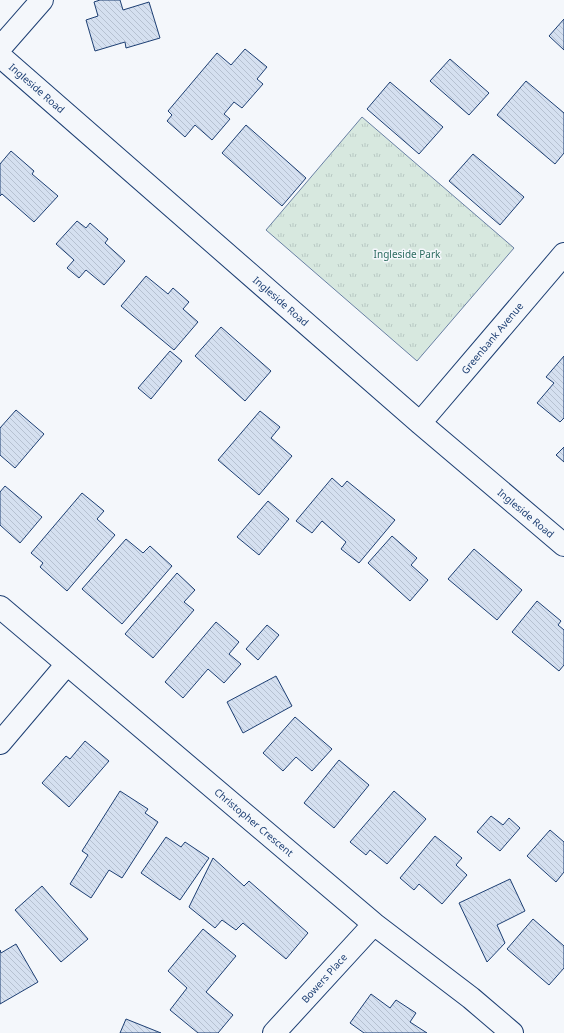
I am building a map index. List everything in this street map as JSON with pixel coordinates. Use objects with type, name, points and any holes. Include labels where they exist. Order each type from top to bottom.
[{"type":"street","points":[[0,48],[42,0]]},
{"type":"street","name":"Ingleside Road","points":[[0,56],[420,423],[564,545]]},
{"type":"street","name":"Greenbank Avenue","points":[[420,423],[564,254]]},
{"type":"street","name":"Christopher Crescent","points":[[0,607],[374,924],[471,998],[512,1033]]},
{"type":"street","points":[[0,743],[67,664]]},
{"type":"street","name":"Bowers Place","points":[[274,1033],[374,924]]},
{"type":"green space","name":"Ingleside Park","points":[[362,117],[514,248],[417,361],[266,230]]},
{"type":"building","points":[[100,0],[120,0],[123,10],[149,2],[160,38],[126,48],[125,42],[95,51],[86,20],[98,16],[94,2]]},
{"type":"building","points":[[564,19],[564,50],[549,36]]},
{"type":"building","points":[[245,49],[267,67],[257,79],[263,84],[242,108],[234,102],[224,114],[230,119],[212,140],[195,125],[185,137],[167,121],[172,115],[168,111],[217,53],[231,65]]},
{"type":"building","points":[[450,59],[489,93],[469,115],[430,81]]},
{"type":"building","points":[[526,81],[564,113],[564,153],[555,164],[497,115]]},
{"type":"building","points":[[390,82],[443,127],[419,154],[367,109]]},
{"type":"building","points":[[246,125],[306,178],[282,206],[222,153]]},
{"type":"building","points":[[11,151],[34,171],[32,174],[58,196],[34,222],[2,194],[0,196],[0,164]]},
{"type":"building","points":[[473,154],[524,197],[500,225],[449,181]]},
{"type":"building","points":[[77,221],[86,228],[90,223],[108,239],[105,243],[125,261],[104,285],[86,270],[79,278],[67,268],[74,260],[56,244]]},
{"type":"building","points":[[146,276],[168,294],[173,288],[189,302],[183,309],[198,322],[174,350],[121,306]]},
{"type":"building","points":[[221,327],[271,371],[245,401],[195,356]]},
{"type":"building","points":[[170,351],[182,361],[151,399],[138,388]]},
{"type":"building","points":[[564,356],[564,418],[560,422],[537,403],[554,383],[546,377]]},
{"type":"building","points":[[16,410],[44,434],[15,468],[0,455],[0,428]]},
{"type":"building","points":[[260,411],[280,427],[271,438],[292,456],[259,495],[218,460]]},
{"type":"building","points":[[564,447],[564,462],[556,455]]},
{"type":"building","points":[[332,478],[342,487],[347,481],[395,520],[359,563],[341,549],[346,542],[322,521],[312,533],[296,521]]},
{"type":"building","points":[[5,486],[42,517],[20,543],[0,525],[0,492]]},
{"type":"building","points":[[82,493],[104,511],[97,519],[115,535],[67,591],[40,567],[43,563],[31,553]]},
{"type":"building","points":[[268,501],[289,519],[259,555],[237,537]]},
{"type":"building","points":[[392,536],[417,558],[411,565],[428,580],[410,601],[368,563]]},
{"type":"building","points":[[126,539],[143,553],[150,546],[172,566],[122,624],[82,589]]},
{"type":"building","points":[[474,549],[522,590],[497,620],[448,579]]},
{"type":"building","points":[[177,573],[195,590],[184,602],[194,610],[153,658],[125,634]]},
{"type":"building","points":[[537,601],[561,621],[558,625],[564,630],[564,665],[559,671],[512,632]]},
{"type":"building","points":[[216,622],[239,642],[229,654],[241,664],[224,683],[208,669],[183,698],[165,682]]},
{"type":"building","points":[[267,625],[279,635],[258,660],[246,649]]},
{"type":"building","points":[[276,676],[292,706],[243,733],[227,702]]},
{"type":"building","points":[[295,717],[332,749],[312,771],[296,757],[283,771],[263,753]]},
{"type":"building","points":[[85,741],[109,761],[69,807],[42,783],[66,756],[70,759]]},
{"type":"building","points":[[339,760],[369,785],[334,828],[304,803]]},
{"type":"building","points":[[120,791],[148,809],[145,813],[158,822],[122,878],[109,870],[91,898],[70,884],[88,855],[82,851]]},
{"type":"building","points":[[394,791],[426,819],[387,864],[370,850],[366,855],[350,842]]},
{"type":"building","points":[[491,816],[503,825],[509,818],[520,828],[500,851],[477,832]]},
{"type":"building","points":[[550,830],[564,842],[564,872],[556,882],[527,856]]},
{"type":"building","points":[[435,836],[462,858],[456,865],[467,875],[442,904],[419,884],[414,890],[400,878]]},
{"type":"building","points":[[166,837],[181,847],[185,842],[209,858],[180,900],[141,873]]},
{"type":"building","points":[[213,858],[244,886],[249,881],[308,933],[286,959],[243,923],[236,930],[222,920],[215,928],[189,907]]},
{"type":"building","points":[[510,879],[525,911],[497,925],[505,943],[487,962],[459,903]]},
{"type":"building","points":[[42,886],[88,939],[61,962],[15,910]]},
{"type":"building","points":[[533,919],[564,946],[564,968],[549,985],[507,949]]},
{"type":"building","points":[[203,929],[236,956],[206,992],[233,1015],[218,1033],[198,1033],[170,1010],[187,988],[168,971]]},
{"type":"building","points":[[16,944],[38,982],[0,1004],[0,950],[1,953]]},
{"type":"building","points":[[371,994],[390,1008],[396,1000],[416,1013],[410,1022],[427,1033],[364,1033],[350,1023]]},
{"type":"building","points":[[126,1019],[161,1033],[120,1033]]}]
